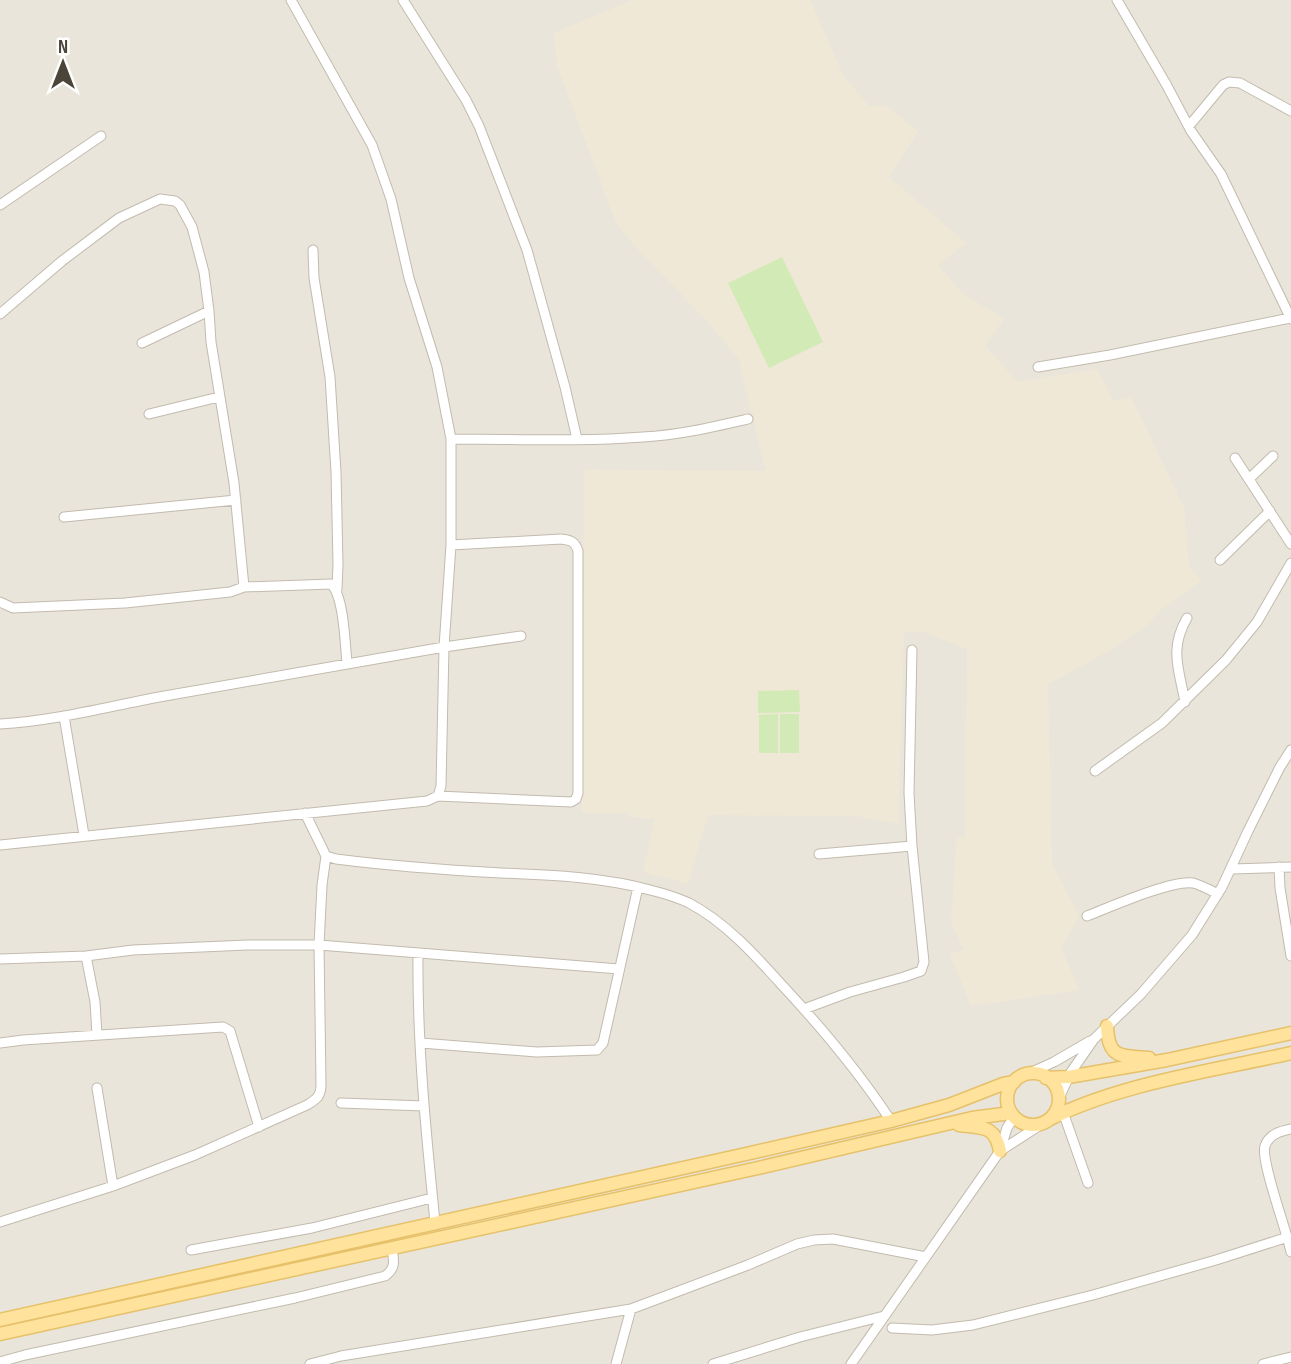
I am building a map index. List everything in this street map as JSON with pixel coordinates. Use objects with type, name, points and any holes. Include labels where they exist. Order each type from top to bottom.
[{"type":"main road","points":[[1107,1026],[1107,1040],[1117,1054],[1167,1060]]},
{"type":"main road","points":[[1046,1078],[1068,1077],[1167,1060],[1291,1033]]},
{"type":"main road","points":[[1019,1079],[1007,1095],[1008,1106],[1013,1115],[1026,1124],[1039,1124],[1047,1120],[1060,1106],[1291,1053]]},
{"type":"main road","points":[[0,1320],[891,1121],[948,1105],[1038,1074],[1055,1087],[1060,1106]]},
{"type":"main road","points":[[0,1334],[745,1171],[972,1118],[1013,1115]]},
{"type":"main road","points":[[952,1124],[983,1128],[994,1133],[1000,1151]]},
{"type":"street","points":[[290,0],[372,145],[391,199],[410,278],[437,367],[451,439],[451,545],[444,646],[441,786],[438,796]]},
{"type":"street","points":[[403,0],[466,100],[479,126],[527,250],[577,439]]},
{"type":"street","points":[[1038,367],[1291,318],[1221,174],[1188,126],[1117,0]]},
{"type":"street","points":[[1188,126],[1223,85],[1229,82],[1240,83],[1291,111]]},
{"type":"street","points":[[0,205],[101,136]]},
{"type":"street","points":[[0,314],[62,261],[119,218],[160,199],[175,201],[180,205],[192,228],[204,272],[211,342],[236,500],[244,587]]},
{"type":"street","points":[[313,250],[314,278],[330,377],[336,472],[337,589],[347,663]]},
{"type":"street","points":[[142,342],[209,311]]},
{"type":"street","points":[[149,414],[219,397]]},
{"type":"street","points":[[451,439],[611,439],[697,431],[748,419]]},
{"type":"street","points":[[1249,479],[1273,456]]},
{"type":"street","points":[[1235,458],[1291,544]]},
{"type":"street","points":[[64,517],[236,500]]},
{"type":"street","points":[[1220,560],[1270,511]]},
{"type":"street","points":[[0,845],[427,801],[438,796],[571,802],[576,799],[576,544],[561,539],[451,545]]},
{"type":"street","points":[[1095,771],[1162,723],[1226,660],[1257,622],[1291,563]]},
{"type":"street","points":[[0,603],[13,608],[125,603],[230,592],[244,587],[331,584],[337,589]]},
{"type":"street","points":[[1185,702],[1176,651],[1179,632],[1187,618]]},
{"type":"street","points":[[0,724],[64,716],[444,646],[521,636]]},
{"type":"street","points":[[804,1009],[921,971],[924,962],[909,793],[912,650]]},
{"type":"street","points":[[64,716],[83,835]]},
{"type":"street","points":[[1088,1183],[1060,1106],[1068,1077],[1094,1039],[1141,994],[1192,935],[1232,869],[1248,831],[1291,750]]},
{"type":"street","points":[[0,1222],[113,1186],[195,1155],[307,1105],[321,1093],[319,945],[326,856],[305,813]]},
{"type":"street","points":[[819,854],[912,846]]},
{"type":"street","points":[[326,856],[463,871],[579,877],[638,887],[688,903],[728,931],[759,960],[804,1009],[871,1090],[891,1121]]},
{"type":"street","points":[[1279,867],[1291,957]]},
{"type":"street","points":[[1232,869],[1291,867]]},
{"type":"street","points":[[1087,916],[1182,883],[1200,886],[1218,894]]},
{"type":"street","points":[[421,1043],[537,1052],[597,1050],[603,1043],[638,887]]},
{"type":"street","points":[[0,959],[86,956],[132,950],[319,945],[619,969]]},
{"type":"street","points":[[418,954],[424,1106],[435,1222]]},
{"type":"street","points":[[86,956],[95,1002],[97,1035]]},
{"type":"street","points":[[0,1043],[223,1027],[230,1031],[259,1127]]},
{"type":"street","points":[[1019,1079],[1094,1039]]},
{"type":"street","points":[[97,1088],[113,1186]]},
{"type":"street","points":[[341,1103],[424,1106]]},
{"type":"street","points":[[851,1364],[1000,1151],[1013,1115]]},
{"type":"street","points":[[1000,1151],[1047,1120]]},
{"type":"street","points":[[1291,1129],[1269,1138],[1264,1148],[1265,1164],[1291,1252]]},
{"type":"street","points":[[191,1250],[312,1228],[432,1198]]},
{"type":"street","points":[[892,1328],[932,1330],[973,1325],[1093,1295],[1288,1237]]},
{"type":"street","points":[[310,1364],[341,1356],[631,1309],[797,1244],[814,1240],[833,1239],[926,1257]]},
{"type":"street","points":[[0,1362],[385,1276],[392,1271],[395,1263],[391,1248]]},
{"type":"street","points":[[616,1364],[631,1309]]},
{"type":"street","points":[[713,1364],[810,1334],[884,1316]]},
{"type":"street","points":[[1263,1364],[1291,1357]]},
{"type":"shaded area","points":[[0,0],[1291,0],[1291,1364],[0,1364]]},
{"type":"shaded area","points":[[632,0],[810,0],[843,75],[869,106],[886,106],[918,131],[889,177],[966,243],[938,265],[962,293],[1004,319],[985,346],[1018,382],[1097,369],[1114,401],[1131,397],[1184,508],[1189,567],[1201,581],[1161,609],[1146,626],[1109,651],[1048,684],[1052,864],[1079,916],[1061,948],[1079,990],[971,1006],[950,954],[964,949],[951,923],[957,837],[965,837],[967,649],[924,632],[904,632],[898,824],[856,816],[708,815],[688,883],[643,872],[655,819],[629,817],[628,813],[582,813],[584,470],[766,471],[738,358],[707,321],[632,243],[616,222],[557,65],[554,33]]},
{"type":"green space","points":[[782,257],[823,342],[769,368],[728,283]]},
{"type":"green space","points":[[799,690],[800,712],[758,713],[758,691]]},
{"type":"green space","points":[[778,714],[778,753],[759,753],[759,715]]},
{"type":"green space","points":[[780,714],[799,714],[799,753],[780,753]]}]
